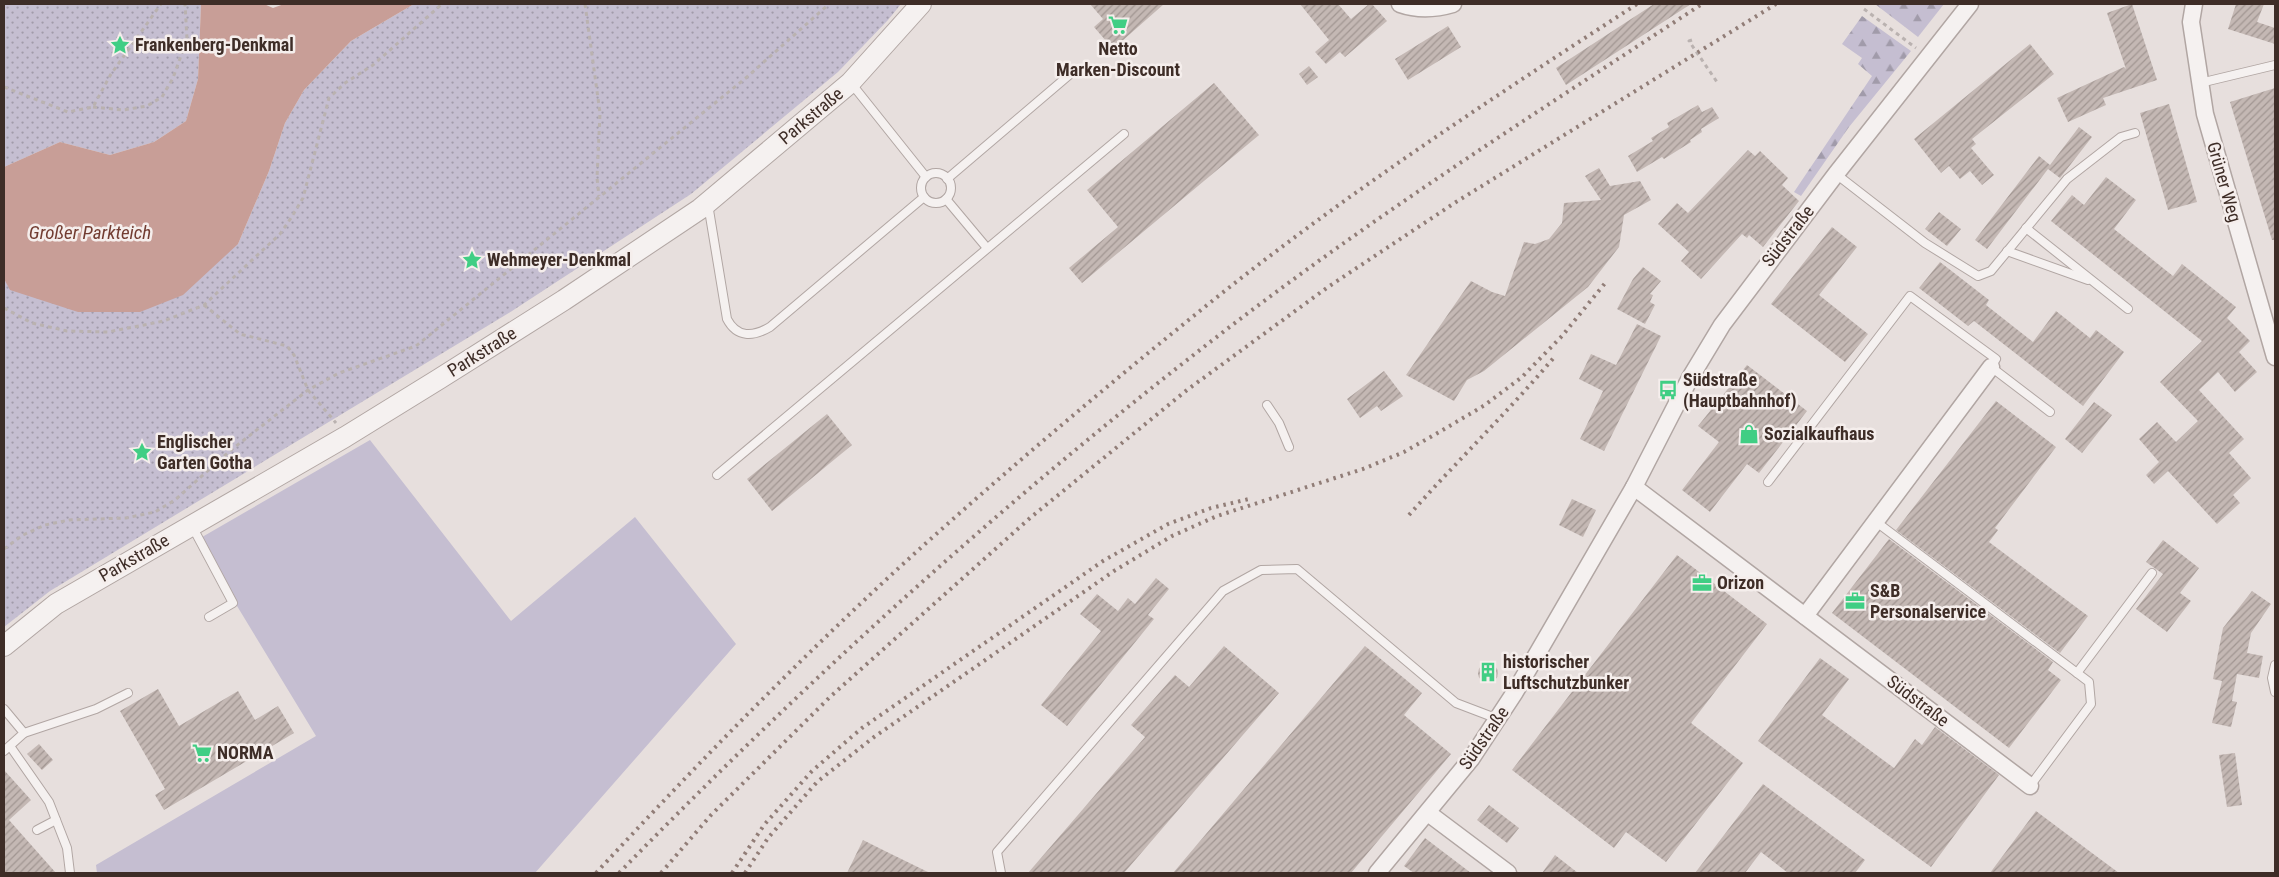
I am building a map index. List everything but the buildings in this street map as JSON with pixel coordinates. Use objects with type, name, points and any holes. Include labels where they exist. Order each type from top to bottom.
[{"type":"street","name":"Parkstraße","points":[[4,646],[56,604],[191,524],[345,437],[555,305],[708,202],[850,82],[921,4]]},
{"type":"street","points":[[1400,4],[1438,8],[1453,4]]},
{"type":"street","name":"Südstraße","points":[[1377,873],[1471,759],[1515,692],[1634,487],[1706,350],[1765,267],[1970,4]]},
{"type":"street","name":"Grüner Weg","points":[[2194,4],[2191,22],[2204,114],[2275,357]]},
{"type":"street","points":[[1805,616],[1990,367]]},
{"type":"street","name":"Südstraße","points":[[1634,487],[2030,786]]},
{"type":"street","points":[[1428,813],[1508,873]]},
{"type":"lane","points":[[2200,83],[2275,65]]},
{"type":"lane","points":[[948,178],[1074,70]]},
{"type":"lane","points":[[850,82],[926,177]]},
{"type":"lane","points":[[717,475],[1124,134]]},
{"type":"lane","points":[[1836,174],[1925,243],[1978,276],[1991,271],[2067,179],[2121,137],[2134,134]]},
{"type":"lane","points":[[935,173],[948,178],[951,189],[946,199],[934,203],[924,197],[922,186],[926,177],[935,173]]},
{"type":"lane","points":[[708,202],[727,319],[732,328],[741,334],[752,335],[770,327],[924,197]]},
{"type":"lane","points":[[946,199],[987,248]]},
{"type":"lane","points":[[2026,228],[2128,309]]},
{"type":"lane","points":[[2007,252],[2094,282]]},
{"type":"lane","points":[[1768,482],[1910,296],[1996,359],[1990,367],[2050,412]]},
{"type":"lane","points":[[1267,405],[1279,423],[1289,447]]},
{"type":"lane","points":[[1875,522],[2089,682],[2091,704],[2030,786]]},
{"type":"lane","points":[[191,524],[233,603],[209,617]]},
{"type":"lane","points":[[1001,873],[997,852],[1003,844],[1223,591],[1261,570],[1297,569],[1456,703],[1498,719]]},
{"type":"lane","points":[[2077,673],[2152,573]]},
{"type":"lane","points":[[2275,666],[2272,678],[2275,692]]},
{"type":"lane","points":[[70,873],[67,848],[49,802],[7,748],[24,733],[96,709],[128,693]]},
{"type":"lane","points":[[4,709],[24,733]]},
{"type":"lane","points":[[36,830],[56,820]]},
{"type":"path","points":[[93,107],[111,74],[161,4]]},
{"type":"path","points":[[4,87],[68,112],[93,107],[123,110],[146,106],[162,97],[173,78],[187,39],[184,4]]},
{"type":"path","points":[[4,308],[32,323],[67,331],[108,332],[164,322],[204,305],[280,234],[292,218],[303,198],[329,98],[345,82],[373,65],[442,4]]},
{"type":"path","points":[[585,4],[600,113],[597,178],[599,196]]},
{"type":"path","points":[[4,549],[24,535],[45,525],[70,520],[126,518],[155,512],[175,500],[231,450],[308,390],[339,373],[416,346],[747,77],[828,4]]},
{"type":"path","points":[[1864,9],[1927,57]]},
{"type":"path","points":[[1692,40],[1689,41],[1717,82]]},
{"type":"path","points":[[204,305],[240,334],[287,346],[294,354],[308,390],[345,437]]},
{"type":"green space","points":[[4,4],[201,4],[198,79],[186,121],[154,142],[110,155],[60,142],[4,167]]},
{"type":"green space","name":"Englischer Garten Gotha","points":[[414,4],[901,4],[838,72],[691,194],[512,311],[50,591],[4,627],[4,279],[11,290],[238,244],[269,171],[285,123],[304,90],[351,41]]},
{"type":"green space","points":[[1875,4],[1944,4],[1918,37]]},
{"type":"green space","points":[[1862,16],[1911,51],[1849,127],[1801,196],[1794,192],[1872,76],[1858,64],[1862,58],[1842,44]]},
{"type":"green space","points":[[370,440],[511,621],[635,517],[736,644],[535,873],[97,873],[96,865],[316,736],[197,540]]},
{"type":"water","name":"Großer Parkteich","points":[[201,4],[264,4],[273,8],[284,4],[414,4],[351,41],[304,90],[285,123],[269,171],[238,244],[183,295],[140,312],[78,312],[10,290],[4,279],[4,167],[60,142],[110,155],[154,142],[186,121],[198,79]]},
{"type":"railway","points":[[596,873],[712,750],[791,670],[914,554],[1092,400],[1201,310],[1306,229],[1415,151],[1637,4]]},
{"type":"railway","points":[[619,873],[762,731],[909,594],[984,527],[1139,398],[1218,336],[1396,206],[1702,4]]},
{"type":"railway","points":[[661,873],[711,815],[830,697],[1030,518],[1187,390],[1328,287],[1456,202],[1776,4]]},
{"type":"railway","points":[[745,873],[768,838],[817,782],[874,737],[1114,571],[1172,536],[1217,516],[1363,469],[1404,452],[1441,431],[1485,405],[1522,377],[1562,336],[1606,282]]},
{"type":"railway","points":[[1409,515],[1556,355]]},
{"type":"railway","points":[[732,873],[764,825],[812,771],[862,728],[1103,561],[1168,524],[1211,508],[1249,499]]},
{"type":"place","name":"Netto Marken-Discount","points":[[1118,25]]},
{"type":"place","name":"Frankenberg-Denkmal","points":[[120,45]]},
{"type":"place","name":"Wehmeyer-Denkmal","points":[[472,260]]},
{"type":"place","name":"Südstraße (Hauptbahnhof)","points":[[1668,390]]},
{"type":"place","name":"Sozialkaufhaus","points":[[1749,434]]},
{"type":"place","name":"Englischer Garten Gotha","points":[[142,452]]},
{"type":"place","name":"Orizon","points":[[1702,583]]},
{"type":"place","name":"S&B Personalservice","points":[[1855,601]]},
{"type":"place","name":"historischer Luftschutzbunker","points":[[1488,672]]},
{"type":"place","name":"NORMA","points":[[202,753]]}]
